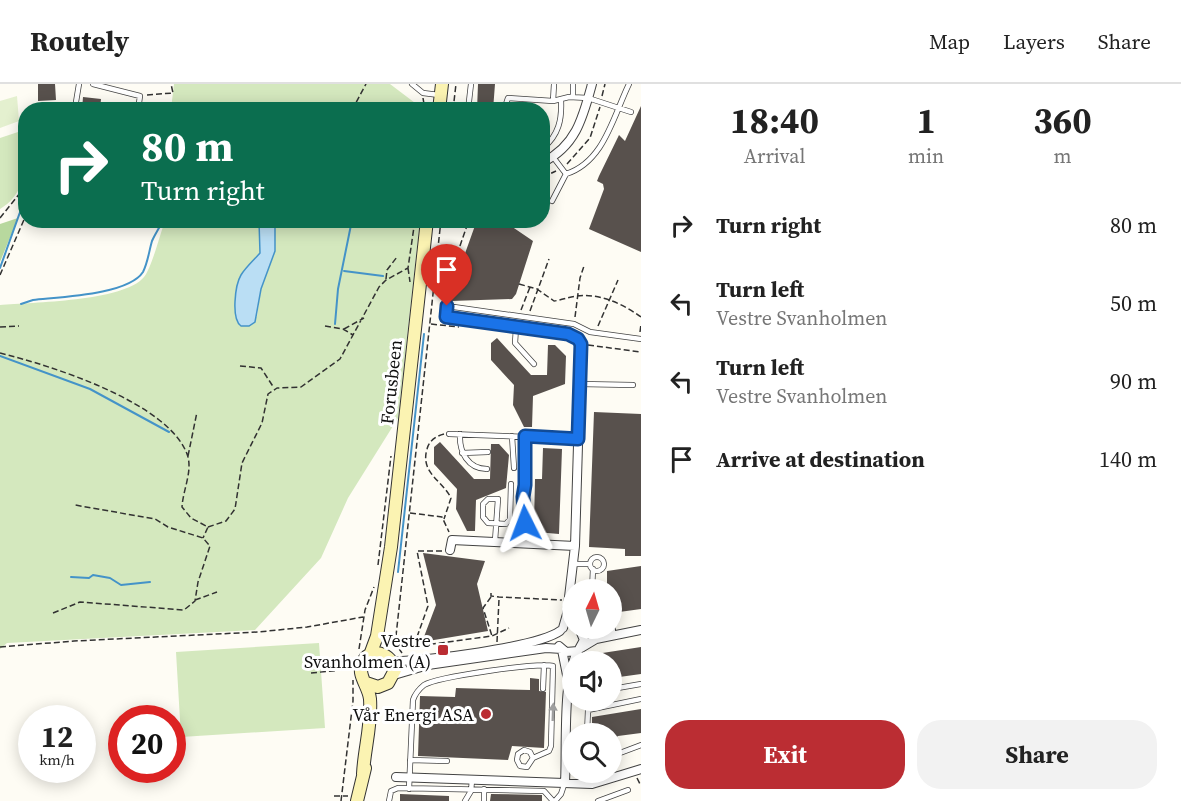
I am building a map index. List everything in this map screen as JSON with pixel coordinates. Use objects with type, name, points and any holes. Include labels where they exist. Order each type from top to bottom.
[{"type":"main road","name":"Forusbeen","points":[[355,668],[362,663],[364,653],[377,636],[390,547],[426,228]]},
{"type":"main road","name":"Forusbeen","points":[[390,547],[385,639],[394,675]]},
{"type":"main road","points":[[364,653],[389,658]]},
{"type":"main road","points":[[355,668],[366,683],[370,705],[363,774]]},
{"type":"main road","points":[[358,800],[378,701],[384,686],[394,675]]},
{"type":"main road","points":[[366,683],[378,687],[384,686]]},
{"type":"street","points":[[550,158],[564,149],[578,129],[592,84]]},
{"type":"street","points":[[447,306],[446,317],[568,334],[578,339],[581,344],[575,546],[567,614],[557,638],[562,650]]},
{"type":"street","points":[[450,550],[452,540],[575,546]]},
{"type":"street","points":[[573,564],[574,579]]},
{"type":"street","points":[[622,628],[641,625]]},
{"type":"street","points":[[389,658],[428,659],[517,644],[549,637],[561,629]]},
{"type":"street","points":[[394,675],[416,667],[546,648],[570,652],[596,639],[641,630]]},
{"type":"street","points":[[579,649],[583,639]]},
{"type":"street","points":[[622,776],[641,769]]},
{"type":"street","points":[[396,777],[562,782]]},
{"type":"street","points":[[582,783],[602,783]]},
{"type":"lane","points":[[76,102],[78,84]]},
{"type":"lane","points":[[93,84],[140,96],[139,102]]},
{"type":"lane","points":[[412,84],[423,93],[441,89]]},
{"type":"lane","points":[[469,102],[471,84]]},
{"type":"lane","points":[[553,101],[554,84]]},
{"type":"lane","points":[[573,84],[573,97]]},
{"type":"lane","points":[[552,201],[566,174],[578,170],[590,160],[602,142],[629,84]]},
{"type":"lane","points":[[506,102],[510,98],[553,101],[573,97],[588,98],[631,112]]},
{"type":"lane","points":[[550,142],[560,125],[561,100]]},
{"type":"lane","points":[[553,157],[566,174]]},
{"type":"lane","points":[[453,270],[446,296],[447,306],[574,324],[597,333],[640,339]]},
{"type":"lane","points":[[516,328],[515,343],[534,364]]},
{"type":"lane","points":[[578,339],[584,329]]},
{"type":"lane","points":[[580,384],[633,385]]},
{"type":"lane","points":[[449,434],[578,439]]},
{"type":"lane","points":[[460,434],[462,453],[474,467],[487,470]]},
{"type":"lane","points":[[512,436],[514,468]]},
{"type":"lane","points":[[525,436],[523,497],[525,523],[533,529]]},
{"type":"lane","points":[[462,453],[488,452]]},
{"type":"lane","points":[[495,542],[496,523],[498,500],[488,500],[483,504],[483,517],[488,523],[496,523],[506,524],[510,519],[511,484]]},
{"type":"lane","points":[[573,564],[591,567],[592,579]]},
{"type":"lane","points":[[543,689],[544,665]]},
{"type":"lane","points":[[409,789],[413,700],[416,692],[425,684],[446,678],[544,665],[553,666],[551,746],[549,751],[533,758],[526,767],[525,781]]},
{"type":"lane","points":[[622,687],[641,684]]},
{"type":"lane","points":[[587,723],[588,710],[641,699]]},
{"type":"lane","points":[[622,752],[641,745]]},
{"type":"lane","points":[[526,767],[520,766],[517,760],[518,754],[524,750],[530,752],[533,758]]},
{"type":"lane","points":[[410,760],[447,761]]},
{"type":"lane","points":[[465,801],[471,791],[472,780]]},
{"type":"lane","points":[[389,801],[391,791],[484,789],[544,791],[554,801],[561,794],[565,783]]},
{"type":"lane","points":[[483,801],[484,789]]},
{"type":"lane","points":[[598,801],[628,790]]},
{"type":"lane","points":[[561,794],[565,801]]},
{"type":"path","points":[[140,96],[173,93],[171,84]]},
{"type":"path","points":[[356,102],[366,84]]},
{"type":"path","points":[[454,102],[456,84]]},
{"type":"path","points":[[550,174],[562,168],[579,153],[590,138],[605,84]]},
{"type":"path","points":[[423,93],[424,102]]},
{"type":"path","points":[[0,218],[18,196]]},
{"type":"path","points":[[0,275],[20,228]]},
{"type":"path","points":[[410,283],[408,268],[414,228]]},
{"type":"path","points":[[405,656],[397,646],[396,636],[440,228]]},
{"type":"path","points":[[453,270],[466,228]]},
{"type":"path","points":[[386,280],[387,270],[397,257]]},
{"type":"path","points":[[529,318],[537,289],[549,260]]},
{"type":"path","points":[[574,324],[585,266]]},
{"type":"path","points":[[197,412],[188,457],[189,473],[182,507],[191,518],[208,527],[226,521],[235,509],[242,463],[262,423],[265,401],[274,389],[301,387],[340,359],[380,287],[386,280],[408,268]]},
{"type":"path","points":[[597,333],[608,300],[618,280]]},
{"type":"path","points":[[519,284],[537,289],[554,300],[578,296],[608,300],[641,317]]},
{"type":"path","points":[[519,317],[530,287]]},
{"type":"path","points":[[344,329],[364,318]]},
{"type":"path","points":[[640,339],[641,324]]},
{"type":"path","points":[[0,327],[19,326]]},
{"type":"path","points":[[325,326],[344,329],[354,335]]},
{"type":"path","points":[[586,345],[641,352]]},
{"type":"path","points":[[0,353],[32,361],[106,389],[170,427],[188,457]]},
{"type":"path","points":[[240,366],[261,368],[274,389]]},
{"type":"path","points":[[449,434],[433,439],[428,446],[425,460],[430,473],[451,498],[444,519],[452,540]]},
{"type":"path","points":[[378,568],[391,456]]},
{"type":"path","points":[[75,505],[155,519],[168,527],[203,538],[210,546],[198,582],[195,601]]},
{"type":"path","points":[[409,512],[444,519]]},
{"type":"path","points":[[203,538],[208,527]]},
{"type":"path","points":[[450,550],[417,551],[428,606],[417,641],[420,647],[492,636],[509,628]]},
{"type":"path","points":[[364,653],[364,617],[375,583]]},
{"type":"path","points":[[53,613],[80,602],[183,610],[195,601],[217,592]]},
{"type":"path","points":[[492,636],[483,608],[491,594],[499,597],[562,600]]},
{"type":"path","points":[[497,643],[499,597]]},
{"type":"path","points":[[0,647],[258,632],[307,627],[364,617]]},
{"type":"path","points":[[311,673],[355,668],[341,801]]},
{"type":"path","points":[[633,777],[638,778],[641,786]]},
{"type":"path","points":[[334,796],[358,800]]},
{"type":"green space","points":[[174,84],[390,84],[414,102],[172,102]]},
{"type":"green space","points":[[17,96],[18,121],[0,128],[0,101]]},
{"type":"green space","points":[[18,132],[18,190],[10,202],[0,209],[0,138]]},
{"type":"green space","points":[[18,218],[0,262],[0,224]]},
{"type":"green space","points":[[163,228],[259,228],[260,253],[242,276],[235,310],[241,326],[249,326],[257,316],[261,289],[275,251],[275,228],[419,228],[398,418],[348,498],[321,558],[255,630],[7,643],[0,649],[0,305],[76,299],[117,292],[144,277]]},
{"type":"green space","points":[[319,643],[325,728],[186,737],[186,705],[179,705],[176,652]]},
{"type":"water","points":[[259,228],[275,228],[275,251],[261,289],[255,322],[249,326],[241,326],[235,309],[239,280],[260,253]]},
{"type":"building","points":[[38,84],[55,84],[56,100],[38,101]]},
{"type":"building","points":[[478,84],[495,84],[494,102],[477,102]]},
{"type":"building","points":[[83,97],[101,99],[101,102],[83,102]]},
{"type":"building","points":[[641,106],[641,252],[589,229],[604,189],[603,184],[597,181],[599,176],[619,135],[625,141]]},
{"type":"building","points":[[474,228],[514,228],[533,241],[516,294],[512,299],[451,301],[453,287]]},
{"type":"building","points":[[497,338],[531,375],[547,375],[548,345],[555,345],[566,356],[565,384],[533,396],[532,427],[524,427],[513,405],[514,385],[491,360],[491,343]]},
{"type":"building","points":[[594,412],[641,414],[641,556],[625,556],[625,549],[589,547]]},
{"type":"building","points":[[440,442],[474,479],[490,479],[491,444],[499,444],[509,455],[506,488],[476,500],[475,531],[467,531],[456,509],[457,489],[434,464],[434,447]]},
{"type":"building","points":[[543,448],[562,449],[559,534],[536,532],[537,527],[534,524],[535,479],[542,479]]},
{"type":"building","points":[[423,553],[485,561],[477,584],[488,631],[422,642],[436,605]]},
{"type":"building","points":[[641,566],[641,609],[622,612],[622,579],[607,579],[607,571]]},
{"type":"building","points":[[641,647],[641,674],[622,677],[622,651],[615,651]]},
{"type":"building","points":[[530,678],[539,679],[539,691],[546,692],[544,748],[512,746],[508,760],[418,756],[420,696],[455,697],[456,688],[530,690]]},
{"type":"building","points":[[641,709],[641,733],[622,735],[622,723],[592,723],[592,717]]},
{"type":"building","points":[[400,794],[449,796],[449,801],[400,801]]},
{"type":"building","points":[[491,794],[542,795],[542,801],[490,801]]},
{"type":"waterway","points":[[0,268],[18,218]]},
{"type":"waterway","points":[[21,304],[33,300],[92,294],[123,286],[135,280],[143,272],[152,241],[159,228]]},
{"type":"waterway","points":[[335,324],[338,289],[350,228]]},
{"type":"waterway","points":[[344,271],[383,276]]},
{"type":"waterway","points":[[398,572],[424,334]]},
{"type":"waterway","points":[[0,356],[90,389],[169,432]]},
{"type":"waterway","points":[[71,577],[89,578],[93,575],[110,578],[121,585],[150,582]]},
{"type":"place","name":"Vestre Svanholmen (A)","points":[[443,650]]},
{"type":"place","name":"Vår Energi ASA","points":[[486,714]]},
{"type":"route","points":[[447,306],[446,317],[568,334],[580,341],[578,439],[525,436],[526,479],[523,497],[525,523]]}]
